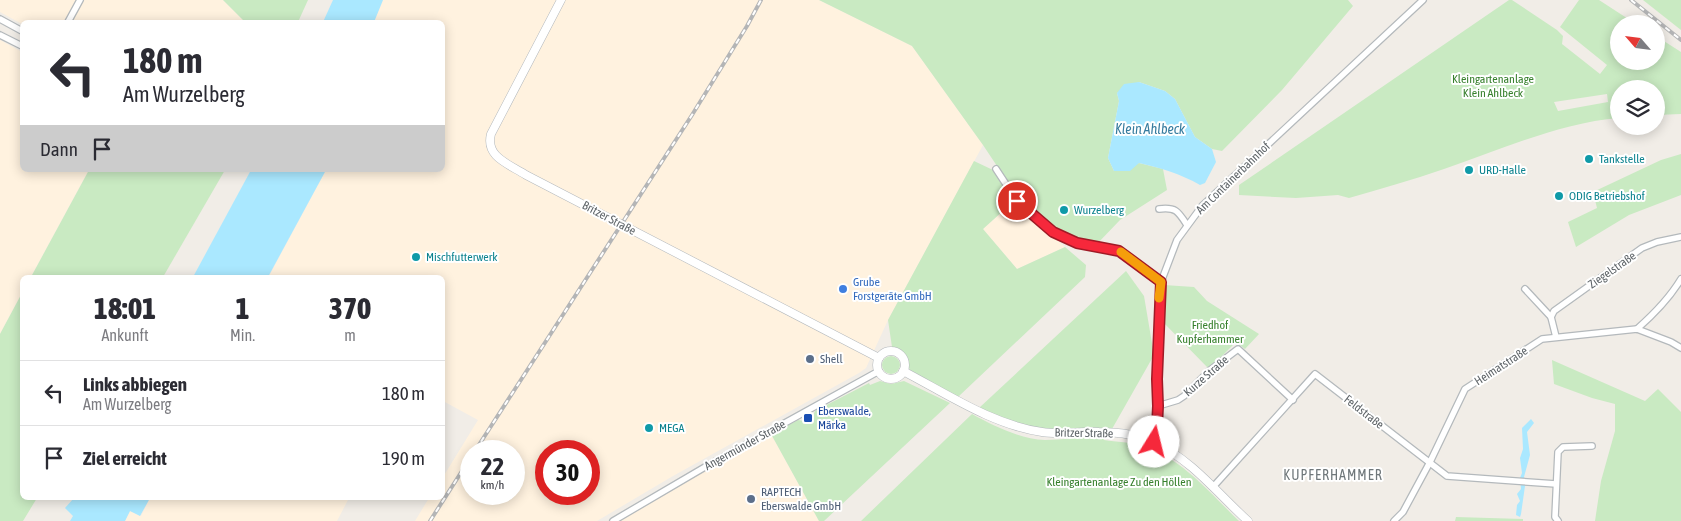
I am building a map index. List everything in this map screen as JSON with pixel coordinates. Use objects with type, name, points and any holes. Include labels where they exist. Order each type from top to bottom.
[{"type":"main road","name":"Britzer Straße","points":[[561,0],[490,134],[489,142],[495,156],[879,358]]},
{"type":"main road","points":[[886,352],[897,352],[904,360],[903,371],[901,375],[894,379],[885,377],[879,372],[879,358],[886,352]]},
{"type":"main road","name":"Britzer Straße","points":[[903,371],[980,412],[1015,426],[1044,433],[1112,432],[1154,442],[1184,460],[1248,521]]},
{"type":"street","points":[[69,20],[80,0]]},
{"type":"street","name":"Am Containerbahnhof","points":[[1154,442],[1158,406],[1157,379],[1161,282],[1172,249],[1202,206],[1423,0]]},
{"type":"street","points":[[0,19],[20,30]]},
{"type":"street","points":[[0,35],[20,45]]},
{"type":"street","points":[[996,169],[1017,201],[1053,232],[1077,243],[1119,251],[1161,282]]},
{"type":"street","points":[[1159,209],[1169,208],[1178,211],[1187,225]]},
{"type":"street","name":"Ziegelstraße","points":[[1551,317],[1554,311],[1642,248],[1657,242],[1681,237]]},
{"type":"street","points":[[1637,329],[1667,300],[1681,279]]},
{"type":"street","points":[[1525,289],[1551,317],[1556,337]]},
{"type":"street","name":"Heimatstraße","points":[[1394,521],[1403,512],[1430,462],[1465,389],[1542,339],[1637,329],[1671,342],[1681,348]]},
{"type":"street","name":"Kurze Straße","points":[[1158,406],[1178,400],[1209,371],[1238,348],[1293,400]]},
{"type":"street","name":"Angermünder Straße","points":[[613,521],[705,467],[879,372]]},
{"type":"street","name":"Feldstraße","points":[[1213,487],[1315,374],[1447,476],[1556,484]]},
{"type":"street","points":[[1558,521],[1555,516],[1558,452],[1563,447],[1592,446]]},
{"type":"shaded area","points":[[0,0],[223,0],[243,20],[20,20],[20,23],[0,12]]},
{"type":"shaded area","points":[[383,0],[819,0],[912,46],[983,145],[888,320],[866,368],[673,476],[597,521],[415,521],[428,500],[445,500],[445,474],[460,449],[460,505],[525,505],[525,440],[466,440],[478,420],[445,402],[445,275],[270,275],[325,172],[445,172],[445,20],[375,20]]},
{"type":"shaded area","points":[[0,40],[20,51],[20,172],[88,172],[32,275],[20,275],[20,297],[0,334]]},
{"type":"shaded area","points":[[1014,201],[1065,247],[1017,269],[983,229]]},
{"type":"shaded area","points":[[771,434],[819,521],[617,521],[676,487]]},
{"type":"shaded area","points":[[149,500],[348,500],[337,521],[125,521],[130,511],[141,516]]},
{"type":"green space","points":[[223,0],[308,0],[299,20],[243,20]]},
{"type":"green space","points":[[819,0],[1348,0],[1353,6],[1282,90],[1222,151],[1212,149],[1195,137],[1175,99],[1165,91],[1139,82],[1117,93],[1119,101],[1108,158],[1114,171],[1139,163],[1163,169],[1167,190],[1120,220],[1096,245],[1055,230],[1019,199],[912,46]]},
{"type":"green space","name":"Kleingartenanlage Klein Ahlbeck","points":[[1509,0],[1512,0],[1557,30],[1563,36],[1562,44],[1600,74],[1607,65],[1560,27],[1579,0],[1599,0],[1622,15],[1610,15],[1610,70],[1665,70],[1665,42],[1681,52],[1681,114],[1665,115],[1665,80],[1610,80],[1610,119],[1552,131],[1432,173],[1349,198],[1338,195],[1296,198],[1239,195],[1239,185]],"holes":[[[1607,94],[1608,102],[1558,111],[1554,102]]]},
{"type":"green space","points":[[1643,0],[1681,0],[1681,30],[1665,17],[1665,15],[1662,15]]},
{"type":"green space","points":[[1681,154],[1681,195],[1629,215],[1576,247],[1568,222],[1597,208],[1593,192],[1661,160]]},
{"type":"green space","points":[[974,161],[993,170],[1014,201],[983,229],[1017,269],[1065,247],[1086,265],[1085,277],[958,397],[910,370],[903,354],[892,347],[888,320]]},
{"type":"green space","points":[[88,172],[224,172],[164,275],[32,275]]},
{"type":"green space","points":[[1126,271],[1144,296],[1154,355],[1112,429],[1045,430],[1011,423],[979,408]]},
{"type":"green space","name":"Friedhof Kupferhammer","points":[[1164,285],[1194,287],[1207,301],[1259,334],[1245,349],[1236,342],[1209,369],[1162,321]]},
{"type":"green space","points":[[20,297],[20,500],[36,500],[23,521],[0,521],[0,334]]},
{"type":"green space","points":[[887,356],[895,356],[900,361],[898,372],[887,374],[882,369],[882,361]]},
{"type":"green space","points":[[1552,360],[1645,401],[1658,389],[1681,412],[1681,521],[1595,521],[1601,481],[1615,431],[1615,404],[1554,384]]},
{"type":"green space","points":[[880,381],[891,384],[904,381],[950,403],[824,521],[819,521],[771,434],[798,420],[804,421],[812,418],[815,411],[869,383],[870,385]]},
{"type":"green space","name":"Kleingartenanlage Zu den Höllen","points":[[972,414],[998,427],[1026,437],[1045,440],[1104,437],[1104,440],[1133,444],[1156,451],[1182,467],[1239,521],[861,521]]},
{"type":"green space","points":[[1456,517],[1523,519],[1523,521],[1455,521]]},
{"type":"water","points":[[333,0],[383,0],[375,20],[324,20]]},
{"type":"water","name":"Klein Ahlbeck","points":[[1139,82],[1165,91],[1175,99],[1195,137],[1212,149],[1216,162],[1205,183],[1200,185],[1171,172],[1139,163],[1130,171],[1114,171],[1108,158],[1119,101],[1117,93],[1124,84]]},
{"type":"water","points":[[250,172],[325,172],[269,275],[194,275]]},
{"type":"water","points":[[1531,419],[1534,423],[1527,432],[1530,455],[1524,477],[1525,486],[1520,517],[1516,515],[1517,505],[1520,501],[1517,494],[1521,489],[1520,478],[1522,473],[1520,458],[1523,449],[1522,428]]},
{"type":"water","points":[[72,500],[149,500],[140,516],[130,511],[125,521],[70,521],[73,516],[65,508]]},
{"type":"railway","points":[[482,440],[692,115],[761,0]]},
{"type":"railway","points":[[1631,0],[1681,40]]},
{"type":"railway","points":[[445,498],[460,474]]},
{"type":"railway","points":[[430,521],[443,500]]},
{"type":"slow traffic","points":[[1121,252],[1161,282],[1159,298]]},
{"type":"place","name":"Tankstelle","points":[[1589,159]]},
{"type":"place","name":"URD-Halle","points":[[1469,170]]},
{"type":"place","name":"ODIG Betriebshof","points":[[1559,196]]},
{"type":"place","name":"Wurzelberg","points":[[1064,210]]},
{"type":"place","name":"Mischfutterwerk","points":[[416,257]]},
{"type":"place","name":"Grube Forstgeräte GmbH","points":[[843,289]]},
{"type":"place","name":"Shell","points":[[810,359]]},
{"type":"place","name":"Eberswalde, Märka","points":[[808,418]]},
{"type":"place","name":"MEGA","points":[[649,428]]},
{"type":"place","name":"RAPTECH Eberswalde GmbH","points":[[751,499]]},
{"type":"district","name":"KUPFERHAMMER","points":[[1333,475]]},
{"type":"route","points":[[1017,201],[1053,232],[1077,243],[1119,251],[1161,282],[1157,379],[1158,406],[1154,442]]}]
